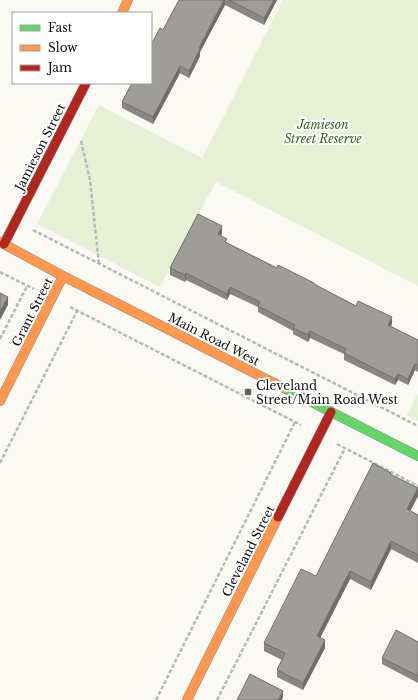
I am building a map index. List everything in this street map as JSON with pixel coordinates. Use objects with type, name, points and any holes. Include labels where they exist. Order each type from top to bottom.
[{"type":"street","points":[[122,12],[128,0]]},
{"type":"street","name":"Jamieson Street","points":[[2,243],[15,221],[85,84]]},
{"type":"street","name":"Main Road West","points":[[2,243],[63,276],[418,456]]},
{"type":"street","name":"Grant Street","points":[[0,401],[63,276]]},
{"type":"street","name":"Cleveland Street","points":[[187,700],[331,412]]},
{"type":"path","points":[[81,138],[90,180],[99,265]]},
{"type":"path","points":[[15,221],[418,426]]},
{"type":"path","points":[[0,272],[418,486]]},
{"type":"path","points":[[0,339],[27,286]]},
{"type":"path","points":[[0,463],[77,311]]},
{"type":"path","points":[[156,700],[295,422]]},
{"type":"path","points":[[218,700],[345,448]]},
{"type":"green space","name":"Jamieson Street Reserve","points":[[283,0],[418,0],[418,286],[216,182],[160,287],[37,224],[99,105],[202,158]]},
{"type":"green space","points":[[418,393],[418,421],[407,415]]},
{"type":"building","points":[[179,0],[224,0],[199,48],[200,49],[189,71],[180,66],[153,117],[122,102],[131,84],[152,84],[152,43],[160,28],[163,30]]},
{"type":"building","points":[[229,0],[274,0],[264,18]]},
{"type":"building","points":[[198,214],[222,226],[218,234],[227,239],[225,242],[277,268],[278,265],[356,306],[358,301],[392,317],[388,325],[418,340],[418,365],[415,364],[408,379],[398,374],[395,379],[344,353],[346,349],[310,331],[308,335],[293,328],[295,325],[258,306],[260,302],[230,287],[227,294],[186,273],[185,275],[170,268]]},
{"type":"building","points":[[0,293],[8,297],[0,312]]},
{"type":"building","points":[[373,463],[391,473],[390,474],[418,488],[407,509],[418,515],[418,555],[391,541],[371,582],[350,571],[317,636],[325,640],[303,683],[277,670],[285,653],[264,643],[301,569],[316,576]]},
{"type":"building","points":[[396,630],[418,642],[418,676],[382,658]]},
{"type":"building","points":[[250,674],[283,691],[278,700],[237,700]]},
{"type":"traffic: fast","points":[[284,388],[418,456]]},
{"type":"traffic: slow","points":[[122,12],[128,0]]},
{"type":"traffic: slow","points":[[0,242],[63,276],[284,388]]},
{"type":"traffic: slow","points":[[0,401],[63,276]]},
{"type":"traffic: slow","points":[[187,700],[278,517]]},
{"type":"traffic: jam","points":[[4,244],[85,84]]},
{"type":"traffic: jam","points":[[278,517],[331,412]]},
{"type":"place","name":"Cleveland Street/Main Road West","points":[[248,392]]}]
